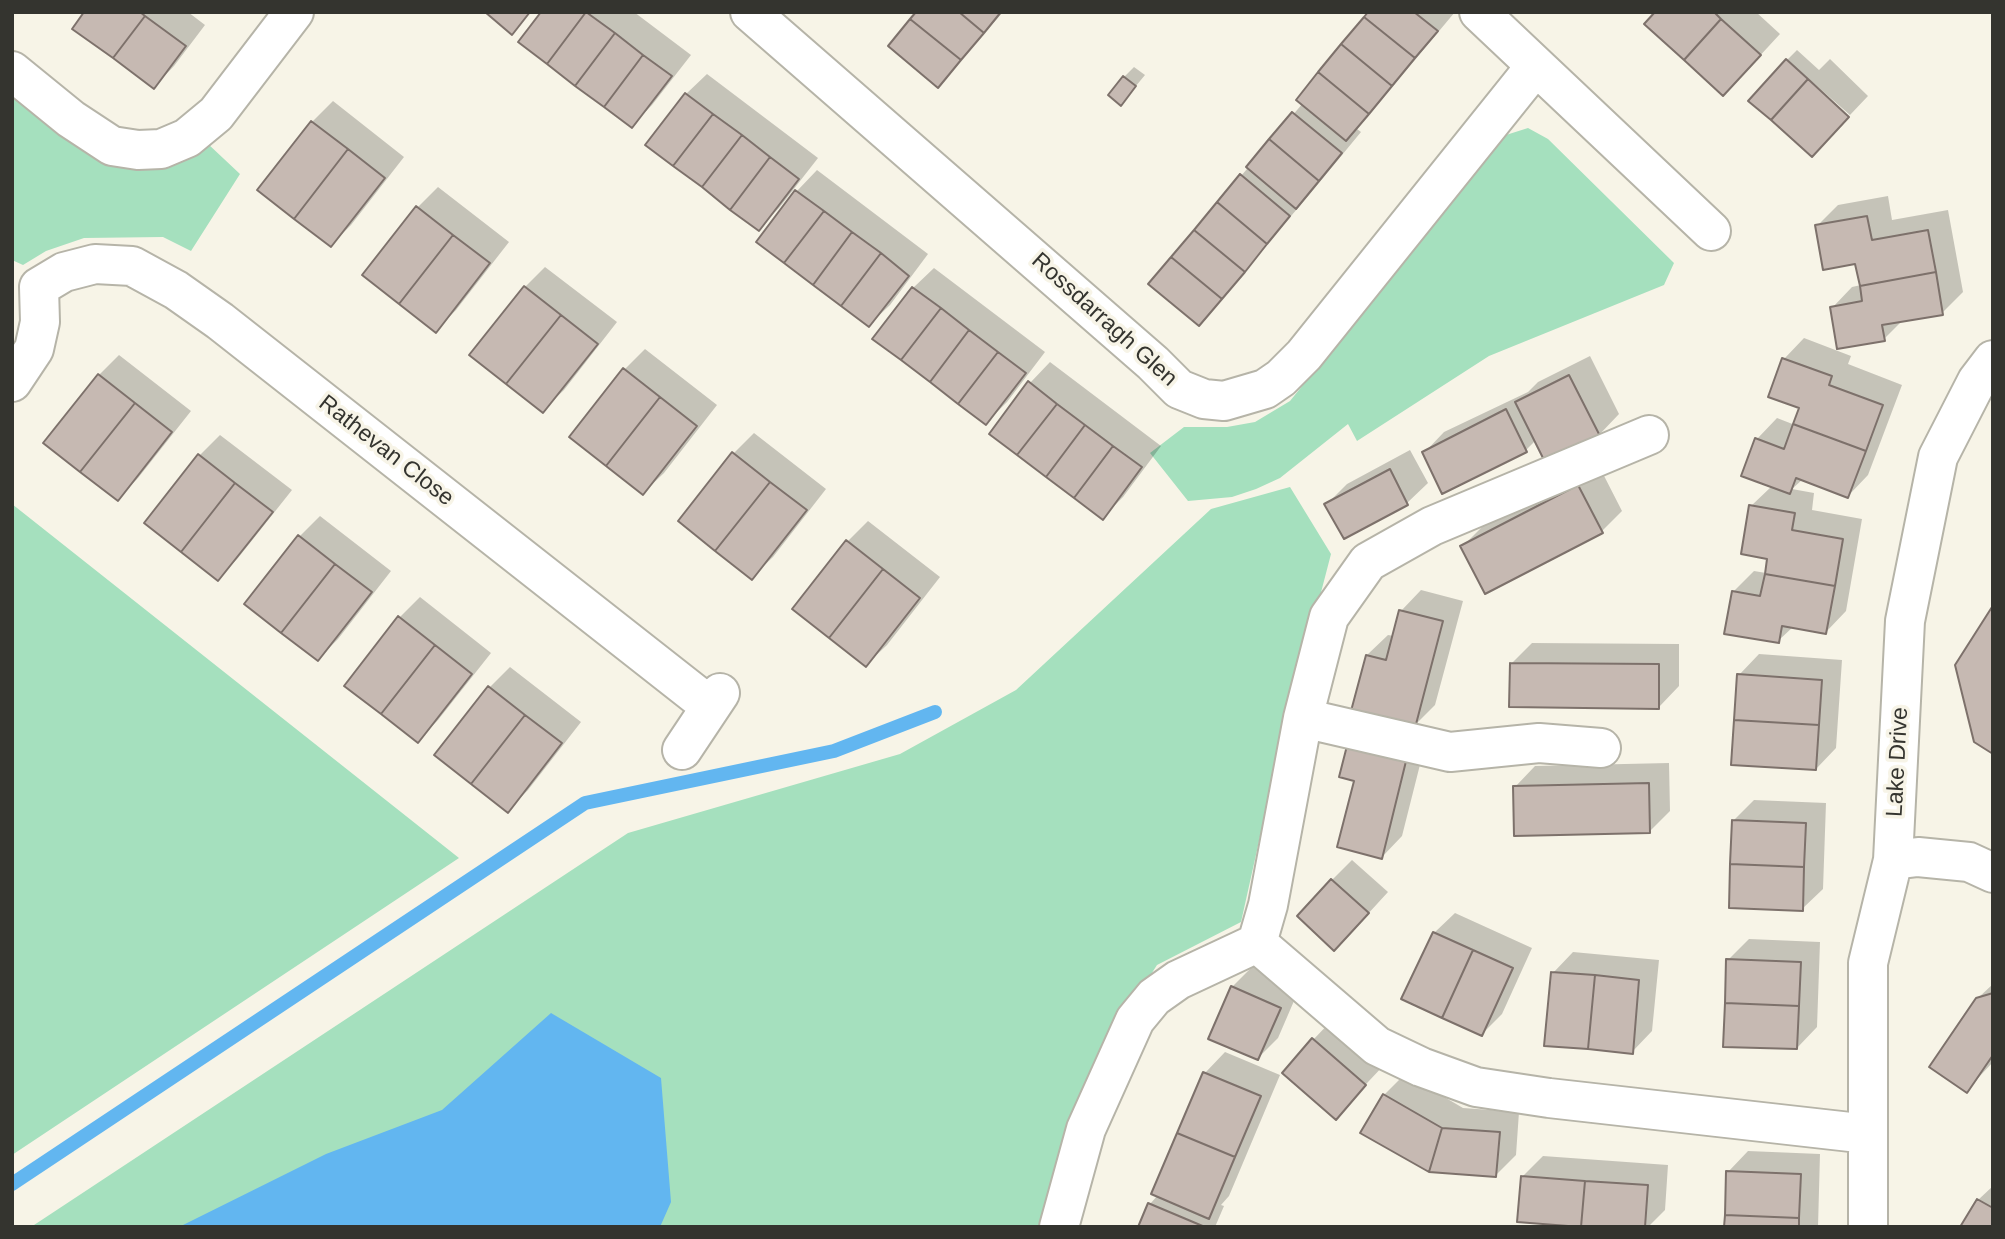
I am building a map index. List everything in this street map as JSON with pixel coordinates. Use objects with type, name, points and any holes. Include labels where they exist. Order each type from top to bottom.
[{"type":"street","points":[[12,71],[71,119],[111,146],[138,150],[162,149],[187,138],[216,114],[294,12]]},
{"type":"street","points":[[1479,12],[1712,231]]},
{"type":"street","name":"Rossdarragh Glen","points":[[767,17],[1180,389],[1204,399],[1224,401],[1265,389],[1281,379],[1304,355],[1535,67]]},
{"type":"street","name":"Rathevan Close","points":[[26,284],[96,264],[132,266],[176,290],[220,321],[715,699],[682,750]]},
{"type":"street","points":[[12,382],[34,349],[40,322],[26,284]]},
{"type":"street","name":"Lake Drive","points":[[1868,1227],[1868,963],[1893,860],[1905,621],[1938,457],[1977,381],[1993,360]]},
{"type":"street","points":[[1059,1227],[1086,1129],[1136,1020],[1154,997],[1178,980],[1257,943],[1268,905],[1303,718],[1329,617],[1368,562],[1432,526],[1649,435]]},
{"type":"street","points":[[1303,718],[1450,752],[1539,743],[1601,748]]},
{"type":"street","points":[[1893,860],[1918,857],[1969,862],[1993,873]]},
{"type":"street","points":[[1257,943],[1377,1046],[1476,1087],[1549,1098],[1868,1134]]},
{"type":"green space","points":[[12,88],[85,149],[207,143],[240,174],[191,251],[163,237],[84,238],[46,251],[23,265],[12,260]]},
{"type":"green space","points":[[1528,128],[1548,139],[1674,263],[1664,285],[1489,356],[1357,441],[1348,424],[1280,478],[1256,489],[1232,497],[1188,501],[1150,453],[1184,427],[1227,427],[1255,422],[1290,401],[1506,135]]},
{"type":"green space","points":[[1290,487],[1331,554],[1276,765],[1241,922],[1157,965],[1094,1063],[1044,1227],[31,1227],[628,833],[900,754],[1016,690],[1211,509]]},
{"type":"green space","points":[[12,504],[459,858],[12,1155]]},
{"type":"water","points":[[551,1013],[661,1078],[671,1202],[660,1227],[179,1227],[326,1154],[442,1110]]},
{"type":"building","points":[[84,12],[140,12],[145,16],[113,58],[72,29]]},
{"type":"building","points":[[485,12],[530,12],[512,35]]},
{"type":"building","points":[[541,12],[586,12],[547,64],[518,42]]},
{"type":"building","points":[[586,12],[615,33],[575,86],[547,64]]},
{"type":"building","points":[[916,12],[959,12],[984,33],[961,60],[910,19]]},
{"type":"building","points":[[959,12],[1001,12],[984,33]]},
{"type":"building","points":[[1368,12],[1414,12],[1438,31],[1415,58],[1364,17]]},
{"type":"building","points":[[1655,12],[1714,12],[1721,19],[1684,60],[1644,24]]},
{"type":"building","points":[[145,16],[186,46],[154,89],[113,58]]},
{"type":"building","points":[[1364,17],[1415,58],[1392,86],[1341,44]]},
{"type":"building","points":[[910,19],[961,60],[938,88],[888,46]]},
{"type":"building","points":[[1721,19],[1761,55],[1723,96],[1684,60]]},
{"type":"building","points":[[615,33],[643,55],[604,107],[575,86]]},
{"type":"building","points":[[1341,44],[1392,86],[1369,114],[1318,72]]},
{"type":"building","points":[[643,55],[672,76],[632,128],[604,107]]},
{"type":"building","points":[[1786,59],[1808,79],[1771,120],[1748,101]]},
{"type":"building","points":[[1318,72],[1369,114],[1346,141],[1296,100]]},
{"type":"building","points":[[1123,76],[1136,86],[1121,106],[1108,95]]},
{"type":"building","points":[[1808,79],[1849,117],[1812,157],[1771,120]]},
{"type":"building","points":[[685,93],[713,114],[673,166],[645,145]]},
{"type":"building","points":[[1292,112],[1342,153],[1319,181],[1269,139]]},
{"type":"building","points":[[713,114],[742,135],[702,187],[673,166]]},
{"type":"building","points":[[311,121],[348,149],[294,219],[257,190]]},
{"type":"building","points":[[742,135],[770,157],[730,210],[702,187]]},
{"type":"building","points":[[1269,139],[1319,181],[1296,209],[1246,167]]},
{"type":"building","points":[[348,149],[385,178],[331,247],[294,219]]},
{"type":"building","points":[[770,157],[799,179],[759,231],[730,210]]},
{"type":"building","points":[[1240,174],[1290,216],[1267,244],[1217,202]]},
{"type":"building","points":[[795,190],[824,211],[784,263],[756,242]]},
{"type":"building","points":[[1217,202],[1267,244],[1245,272],[1194,230]]},
{"type":"building","points":[[416,206],[453,235],[399,304],[362,275]]},
{"type":"building","points":[[824,211],[852,232],[813,285],[784,263]]},
{"type":"building","points":[[1867,216],[1872,240],[1928,230],[1936,272],[1860,286],[1855,264],[1823,270],[1815,225]]},
{"type":"building","points":[[1194,230],[1245,272],[1222,299],[1171,257]]},
{"type":"building","points":[[852,232],[881,253],[841,306],[813,285]]},
{"type":"building","points":[[453,235],[490,263],[436,333],[399,304]]},
{"type":"building","points":[[881,253],[909,276],[869,327],[841,306]]},
{"type":"building","points":[[1171,257],[1222,299],[1199,326],[1148,284]]},
{"type":"building","points":[[1936,272],[1943,315],[1882,325],[1885,341],[1837,349],[1830,307],[1862,301],[1860,286]]},
{"type":"building","points":[[524,286],[561,315],[506,384],[469,355]]},
{"type":"building","points":[[912,287],[941,308],[901,360],[872,339]]},
{"type":"building","points":[[941,308],[969,330],[930,382],[901,360]]},
{"type":"building","points":[[561,315],[598,344],[543,413],[506,384]]},
{"type":"building","points":[[969,330],[998,352],[958,404],[930,382]]},
{"type":"building","points":[[998,352],[1026,373],[986,425],[958,404]]},
{"type":"building","points":[[1782,358],[1832,376],[1829,385],[1883,405],[1866,451],[1793,424],[1799,408],[1768,397]]},
{"type":"building","points":[[623,368],[660,397],[606,466],[569,437]]},
{"type":"building","points":[[98,374],[135,403],[80,472],[43,443]]},
{"type":"building","points":[[1569,375],[1600,436],[1546,464],[1515,402]]},
{"type":"building","points":[[1028,381],[1057,404],[1017,455],[989,434]]},
{"type":"building","points":[[660,397],[697,426],[643,495],[606,466]]},
{"type":"building","points":[[135,403],[172,432],[118,501],[80,472]]},
{"type":"building","points":[[1057,404],[1085,425],[1046,477],[1017,455]]},
{"type":"building","points":[[1506,409],[1527,452],[1442,494],[1422,452]]},
{"type":"building","points":[[1793,424],[1866,451],[1848,498],[1796,478],[1790,494],[1741,476],[1755,438],[1784,449]]},
{"type":"building","points":[[1085,425],[1113,446],[1074,498],[1046,477]]},
{"type":"building","points":[[1113,446],[1142,467],[1103,520],[1074,498]]},
{"type":"building","points":[[732,452],[770,482],[715,551],[678,521]]},
{"type":"building","points":[[198,454],[235,483],[181,552],[144,523]]},
{"type":"building","points":[[1390,469],[1408,505],[1344,539],[1324,504]]},
{"type":"building","points":[[770,482],[807,510],[752,580],[715,551]]},
{"type":"building","points":[[235,483],[273,512],[218,581],[181,552]]},
{"type":"building","points":[[1578,485],[1603,533],[1485,594],[1460,546]]},
{"type":"building","points":[[1749,505],[1795,513],[1792,530],[1843,539],[1835,586],[1765,574],[1767,559],[1741,554]]},
{"type":"building","points":[[298,535],[335,564],[281,633],[244,604]]},
{"type":"building","points":[[846,540],[883,569],[829,638],[792,609]]},
{"type":"building","points":[[335,564],[372,592],[318,661],[281,633]]},
{"type":"building","points":[[883,569],[920,598],[866,667],[829,638]]},
{"type":"building","points":[[1765,574],[1835,586],[1826,634],[1782,626],[1779,643],[1724,634],[1732,591],[1760,596]]},
{"type":"building","points":[[1992,607],[1993,754],[1974,742],[1955,665]]},
{"type":"building","points":[[1399,610],[1443,621],[1415,728],[1351,711],[1366,655],[1386,660]]},
{"type":"building","points":[[398,616],[435,645],[381,714],[344,686]]},
{"type":"building","points":[[435,645],[472,674],[418,743],[381,714]]},
{"type":"building","points":[[1510,663],[1659,664],[1659,709],[1509,707]]},
{"type":"building","points":[[1737,674],[1822,680],[1819,725],[1734,720]]},
{"type":"building","points":[[488,686],[525,715],[471,784],[434,755]]},
{"type":"building","points":[[525,715],[562,743],[508,813],[471,784]]},
{"type":"building","points":[[1734,720],[1819,725],[1816,770],[1731,765]]},
{"type":"building","points":[[1350,734],[1409,749],[1382,859],[1337,847],[1354,781],[1339,777]]},
{"type":"building","points":[[1649,783],[1650,833],[1514,836],[1513,786]]},
{"type":"building","points":[[1732,820],[1806,823],[1804,867],[1730,864]]},
{"type":"building","points":[[1730,864],[1804,867],[1803,911],[1729,908]]},
{"type":"building","points":[[1331,879],[1369,913],[1334,951],[1297,916]]},
{"type":"building","points":[[1433,932],[1473,950],[1442,1018],[1401,999]]},
{"type":"building","points":[[1473,950],[1513,968],[1482,1036],[1442,1018]]},
{"type":"building","points":[[1726,959],[1801,962],[1799,1006],[1725,1003]]},
{"type":"building","points":[[1551,972],[1595,975],[1588,1049],[1544,1046]]},
{"type":"building","points":[[1595,975],[1639,980],[1633,1054],[1588,1049]]},
{"type":"building","points":[[1231,986],[1281,1008],[1258,1060],[1208,1039]]},
{"type":"building","points":[[1993,993],[1993,1055],[1967,1093],[1929,1067],[1976,998]]},
{"type":"building","points":[[1725,1003],[1799,1006],[1797,1049],[1723,1047]]},
{"type":"building","points":[[1312,1038],[1366,1085],[1336,1120],[1282,1073]]},
{"type":"building","points":[[1203,1072],[1261,1096],[1235,1157],[1177,1133]]},
{"type":"building","points":[[1383,1094],[1442,1128],[1429,1172],[1360,1133]]},
{"type":"building","points":[[1442,1128],[1500,1132],[1496,1177],[1429,1172]]},
{"type":"building","points":[[1177,1133],[1235,1157],[1209,1219],[1151,1194]]},
{"type":"building","points":[[1726,1171],[1801,1174],[1799,1218],[1725,1215]]},
{"type":"building","points":[[1521,1176],[1585,1181],[1581,1227],[1517,1222]]},
{"type":"building","points":[[1585,1181],[1648,1185],[1645,1227],[1581,1227]]},
{"type":"building","points":[[1977,1199],[1993,1208],[1993,1227],[1960,1227]]},
{"type":"building","points":[[1148,1203],[1205,1227],[1138,1227]]},
{"type":"building","points":[[1725,1215],[1799,1218],[1799,1227],[1724,1227]]},
{"type":"waterway","points":[[12,1184],[585,803],[834,751],[935,712]]}]
